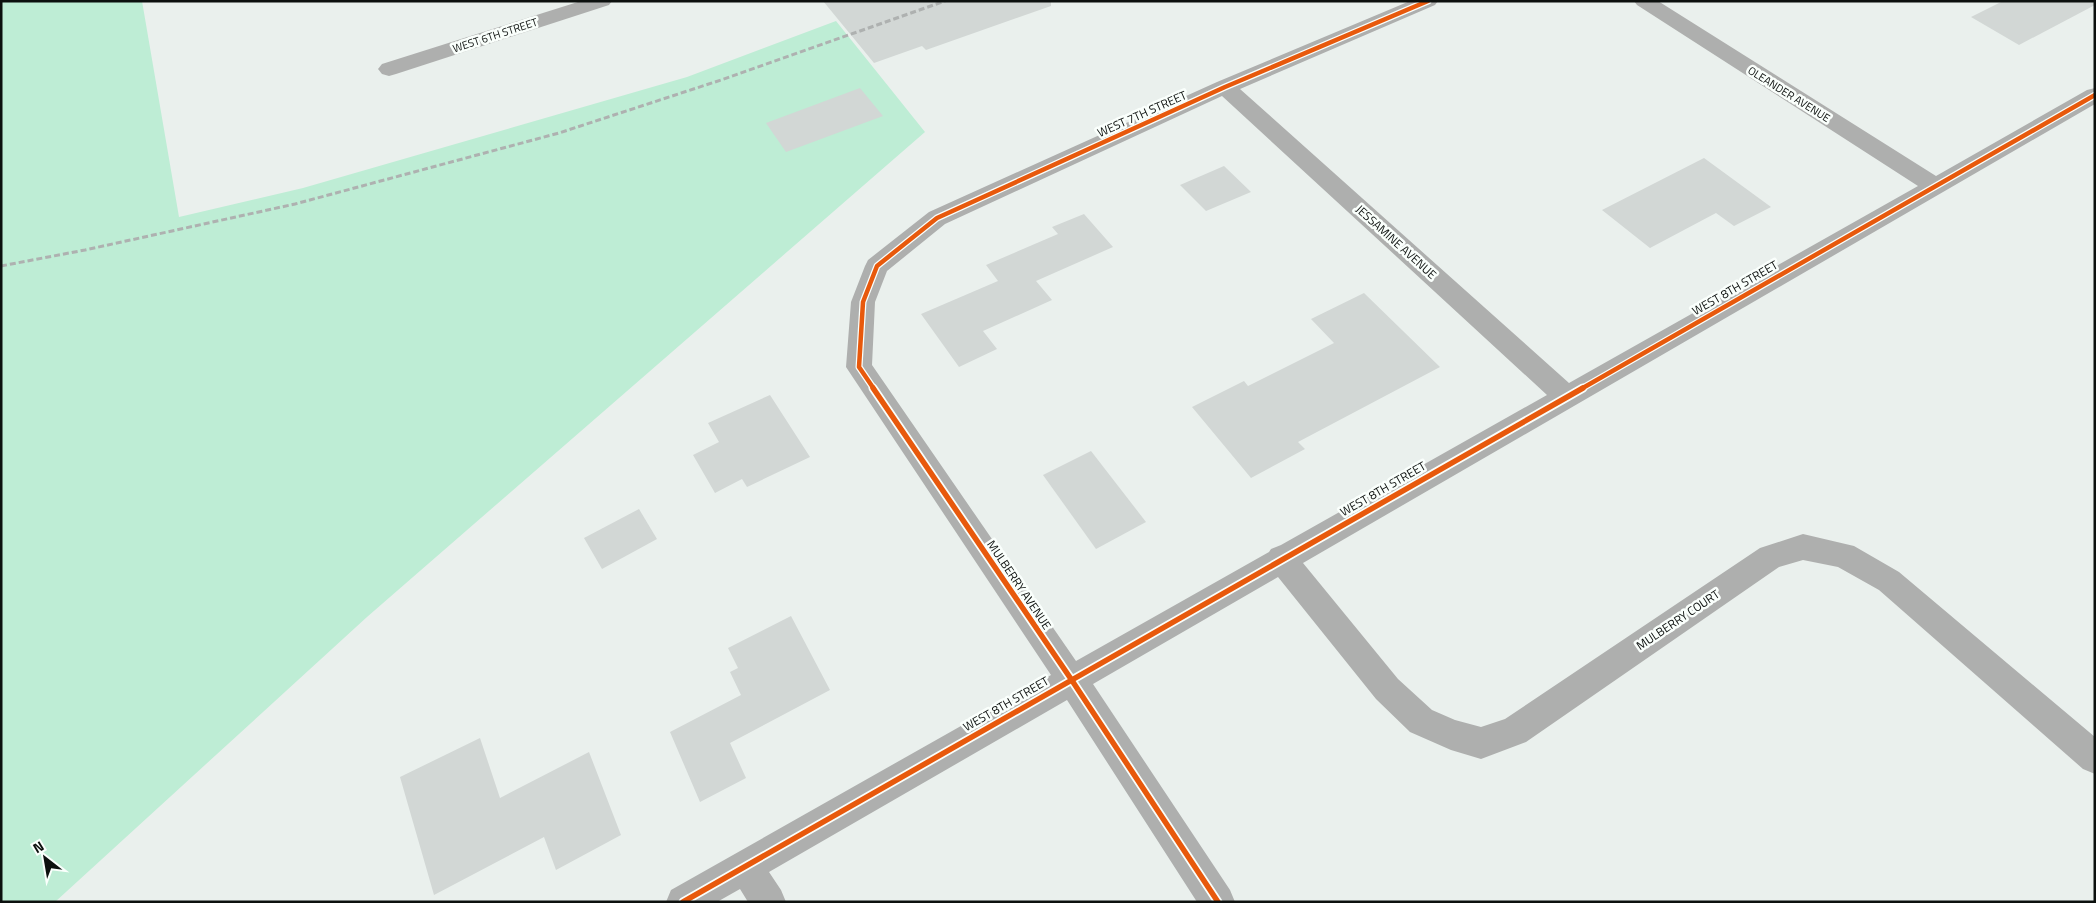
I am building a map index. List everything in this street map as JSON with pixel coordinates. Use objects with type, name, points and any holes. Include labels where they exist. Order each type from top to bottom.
[{"type":"street","name":"WEST 6TH STREET","points":[[389,69],[602,1]]},
{"type":"street","name":"WEST 7TH STREET","points":[[877,266],[937,218],[1225,87],[1428,1]]},
{"type":"street","name":"OLEANDER AVENUE","points":[[1644,1],[1935,186]]},
{"type":"street","name":"JESSAMINE AVENUE","points":[[1225,87],[1566,396]]},
{"type":"street","name":"WEST 8TH STREET","points":[[683,902],[1281,558],[2095,95]]},
{"type":"street","name":"MULBERRY AVENUE","points":[[877,266],[863,302],[859,367],[1071,679],[1218,902]]},
{"type":"street","name":"MULBERRY COURT","points":[[1281,558],[1387,689],[1421,721],[1451,734],[1481,743],[1515,731],[1770,557],[1803,548],[1844,554],[1889,581],[2095,758]]},
{"type":"street","points":[[745,866],[769,902]]},
{"type":"green space","points":[[1,1],[142,1],[179,217],[303,188],[687,77],[836,21],[925,132],[367,617],[55,902],[1,902]]},
{"type":"building","points":[[823,1],[1051,1],[1051,6],[926,50],[922,46],[874,63]]},
{"type":"building","points":[[2003,1],[2095,1],[2095,5],[2019,45],[1971,17]]},
{"type":"building","points":[[860,88],[883,116],[786,152],[766,123]]},
{"type":"building","points":[[1704,158],[1771,207],[1734,226],[1716,213],[1650,248],[1602,210]]},
{"type":"building","points":[[1224,166],[1251,192],[1206,211],[1180,185]]},
{"type":"building","points":[[1084,214],[1113,247],[1036,281],[1052,300],[983,331],[997,349],[959,367],[921,314],[998,281],[986,265],[1058,234],[1052,227]]},
{"type":"building","points":[[1364,293],[1440,367],[1298,442],[1305,449],[1251,478],[1192,407],[1244,381],[1248,386],[1334,343],[1311,319]]},
{"type":"building","points":[[770,395],[810,457],[747,487],[742,479],[715,493],[693,455],[719,442],[708,423]]},
{"type":"building","points":[[1091,451],[1146,522],[1096,549],[1043,475]]},
{"type":"building","points":[[639,509],[657,539],[602,569],[584,538]]},
{"type":"building","points":[[791,616],[830,690],[730,743],[746,778],[700,802],[670,732],[741,695],[730,672],[738,668],[728,648]]},
{"type":"building","points":[[480,738],[500,798],[589,752],[621,835],[556,870],[544,837],[434,895],[400,777]]},
{"type":"railway","points":[[1,266],[85,250],[295,204],[559,133],[721,80],[945,1]]},
{"type":"cycle path","points":[[1218,902],[1071,679],[859,367],[863,302],[877,266],[937,218],[1225,87],[1428,1]]},
{"type":"cycle path","points":[[683,902],[2095,95]]}]
